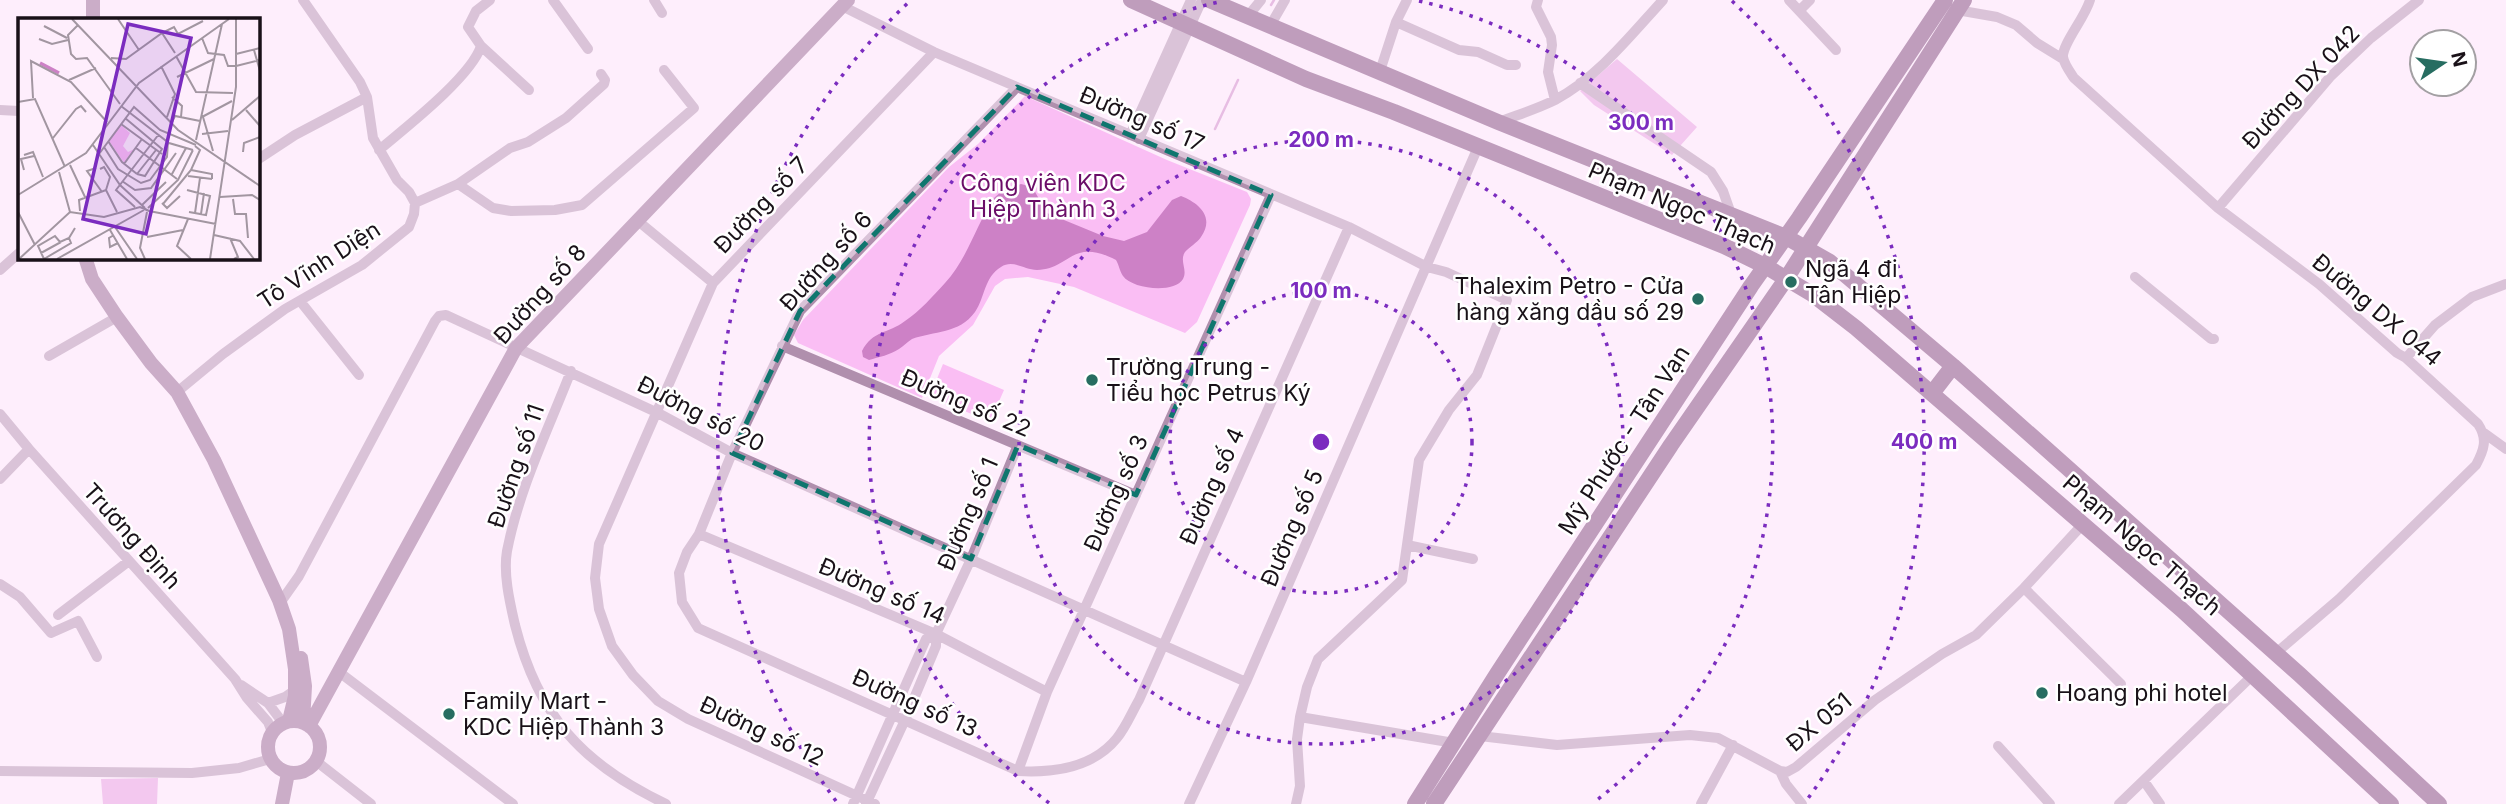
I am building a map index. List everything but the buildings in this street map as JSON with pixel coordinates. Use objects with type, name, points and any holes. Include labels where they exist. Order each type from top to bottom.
[{"type":"main road","name":"Phạm Ngọc Thạch","points":[[1130,0],[1306,79],[1724,246],[1812,294],[1933,393],[2083,524],[2253,675],[2391,804]]},
{"type":"main road","name":"Phạm Ngọc Thạch","points":[[1209,0],[1498,122],[1786,237],[1830,262],[1953,366],[2276,653],[2439,804]]},
{"type":"main road","name":"Mỹ Phước - Tân Vạn","points":[[1415,804],[1765,266],[1955,3]]},
{"type":"main road","name":"Mỹ Phước - Tân Vạn","points":[[1435,804],[1671,445],[1786,279],[1955,3]]},
{"type":"main road","points":[[1933,393],[1953,366]]},
{"type":"main road","points":[[2253,675],[2276,653]]},
{"type":"street","points":[[93,0],[93,18]]},
{"type":"street","points":[[303,0],[360,82],[367,97],[373,138],[415,203],[458,184],[510,148],[528,142],[566,118],[604,84],[605,80],[601,75]]},
{"type":"street","points":[[490,0],[476,11],[468,27],[481,46],[529,90]]},
{"type":"street","points":[[553,0],[588,48]]},
{"type":"street","points":[[654,0],[662,13]]},
{"type":"street","points":[[1135,137],[1184,25],[1191,0]]},
{"type":"street","points":[[1184,25],[1202,0]]},
{"type":"street","points":[[1248,16],[1261,0]]},
{"type":"street","points":[[1270,26],[1285,0]]},
{"type":"street","points":[[1380,71],[1396,22],[1407,0]]},
{"type":"street","points":[[1498,122],[1555,100],[1599,69],[1662,0]]},
{"type":"street","points":[[1789,0],[1836,50]]},
{"type":"street","points":[[1800,10],[1810,0]]},
{"type":"street","points":[[1955,3],[2016,25],[2037,43],[2063,59],[2065,47],[2087,12],[2090,0]]},
{"type":"street","name":"Đường DX 042","points":[[2218,208],[2330,77],[2371,38],[2419,0]]},
{"type":"street","points":[[1535,1],[1551,37],[1548,72],[1555,100]]},
{"type":"street","name":"Đường số 17","points":[[845,3],[934,52],[1349,226],[1427,267],[1446,272],[1507,300],[1477,375],[1449,410],[1419,460],[1407,545]]},
{"type":"street","name":"Đường số 8","points":[[291,725],[331,688],[516,348],[845,3]]},
{"type":"street","points":[[1396,22],[1459,50],[1479,52],[1507,65],[1516,65]]},
{"type":"street","points":[[379,150],[454,82],[478,56],[481,46]]},
{"type":"street","name":"Đường số 7","points":[[658,413],[713,283],[934,52]]},
{"type":"street","name":"Đường DX 044","points":[[2063,59],[2074,78],[2218,208],[2319,284],[2406,358],[2484,433],[2506,449]]},
{"type":"street","points":[[458,184],[493,208],[511,211],[555,210],[582,205],[694,108],[664,70]]},
{"type":"street","points":[[1580,83],[1711,172],[1723,191],[1731,214]]},
{"type":"street","name":"Đường số 6","points":[[699,534],[732,453],[800,312],[1017,87]]},
{"type":"street","points":[[259,159],[295,135],[367,97]]},
{"type":"street","points":[[0,110],[18,111]]},
{"type":"street","name":"Đường số 5","points":[[1189,804],[1246,682],[1478,147]]},
{"type":"street","name":"Đường số 3","points":[[1018,771],[1047,692],[1271,195]]},
{"type":"street","name":"Tô Vĩnh Diện","points":[[177,392],[285,309],[362,265],[389,244],[409,227],[415,203]]},
{"type":"street","points":[[638,221],[713,283]]},
{"type":"street","name":"Đường số 4","points":[[1162,646],[1349,226]]},
{"type":"street","points":[[0,270],[18,254]]},
{"type":"street","points":[[86,259],[92,279],[117,317],[151,363],[177,392],[215,460],[280,603],[291,638],[301,655],[305,676],[291,725],[267,747],[270,759],[277,768],[288,773],[304,772],[316,761],[320,746],[318,738],[291,725]]},
{"type":"street","points":[[2135,277],[2190,323],[2214,339]]},
{"type":"street","points":[[2406,358],[2435,325],[2472,297],[2506,284]]},
{"type":"street","points":[[300,301],[359,375]]},
{"type":"street","name":"Đường số 20","points":[[280,603],[299,576],[439,316],[446,315],[658,413],[732,453],[1246,682]]},
{"type":"street","points":[[49,356],[117,317]]},
{"type":"street","name":"Đường số 22","points":[[782,346],[1136,495]]},
{"type":"street","name":"Đường số 11","points":[[572,372],[519,503],[506,555],[511,607],[520,646],[533,681],[550,712],[568,736],[628,785],[666,804]]},
{"type":"street","name":"Đường số 12","points":[[658,413],[599,544],[595,578],[599,610],[612,646],[633,675],[658,701],[688,719],[855,800],[870,803]]},
{"type":"street","name":"Trương Định","points":[[0,414],[237,682],[268,722],[291,725]]},
{"type":"street","points":[[2276,653],[2348,590],[2476,465],[2484,449],[2484,433]]},
{"type":"street","name":"Đường số 1","points":[[870,803],[936,646],[936,634],[971,559],[1018,445]]},
{"type":"street","points":[[0,480],[29,449]]},
{"type":"street","name":"ĐX 051","points":[[1480,736],[1557,745],[1690,736],[1718,738],[1780,771],[1787,772],[1875,700],[1942,654],[1976,635],[2083,524]]},
{"type":"street","name":"Đường số 13","points":[[699,534],[687,552],[679,573],[682,603],[698,628],[1018,771],[1042,772],[1078,765],[1100,753],[1117,738],[1139,700],[1162,646]]},
{"type":"street","name":"Đường số 14","points":[[699,534],[936,634],[1047,692]]},
{"type":"street","points":[[1296,804],[1300,786],[1297,739],[1300,717],[1307,687],[1318,659],[1402,580],[1407,545],[1473,559]]},
{"type":"street","points":[[58,615],[129,561]]},
{"type":"street","points":[[0,584],[20,597],[51,633],[78,621],[97,657]]},
{"type":"street","points":[[2024,588],[2121,684]]},
{"type":"street","name":"Đường số 1","points":[[855,800],[926,639],[936,634]]},
{"type":"street","points":[[291,638],[295,690],[291,725]]},
{"type":"street","points":[[339,672],[513,804]]},
{"type":"street","points":[[2119,804],[2253,675]]},
{"type":"street","points":[[305,676],[318,686],[331,688]]},
{"type":"street","name":"Trương Định","points":[[237,682],[268,703],[291,725]]},
{"type":"street","points":[[268,703],[295,690]]},
{"type":"street","points":[[1300,717],[1454,743]]},
{"type":"street","points":[[1701,804],[1733,745]]},
{"type":"street","points":[[1998,746],[2050,804]]},
{"type":"street","points":[[0,771],[192,773],[239,768],[270,759]]},
{"type":"street","points":[[316,761],[371,804]]},
{"type":"street","points":[[1780,771],[1786,784],[1802,804]]},
{"type":"street","points":[[282,804],[288,773]]},
{"type":"street","points":[[2144,782],[2160,804]]},
{"type":"highlighted area","points":[[1017,87],[1271,195],[1136,495],[1018,445],[971,559],[732,453],[800,311]]},
{"type":"green space","name":"Công viên KDC Hiệp Thành 3","points":[[1025,96],[1167,160],[1247,192],[1251,199],[1250,205],[1197,322],[1185,333],[1074,287],[1028,277],[1005,279],[995,286],[973,325],[939,356],[922,398],[798,343],[794,335],[803,320],[949,167],[978,144]]},
{"type":"green space","points":[[943,364],[1004,390],[990,422],[930,396]]},
{"type":"shaded area","points":[[1617,59],[1697,127],[1672,155],[1594,105],[1580,91]]},
{"type":"shaded area","points":[[1021,184],[1034,190],[1047,213],[1103,236],[1124,241],[1147,232],[1172,200],[1181,196],[1203,212],[1206,217],[1205,230],[1183,255],[1183,279],[1171,287],[1153,288],[1135,284],[1123,276],[1116,260],[1089,252],[1037,270],[1014,264],[1005,265],[991,276],[975,312],[969,319],[946,331],[912,339],[884,356],[869,360],[863,357],[862,351],[871,339],[911,317],[945,283],[960,263],[994,198],[1003,190]]},
{"type":"shaded area","points":[[158,778],[157,804],[103,804],[101,779]]},
{"type":"waterway","points":[[1271,5],[1274,0]]},
{"type":"waterway","points":[[1215,129],[1238,80]]},
{"type":"place","name":"Ngã 4 đi Tân Hiệp","points":[[1791,282]]},
{"type":"place","name":"Thalexim Petro - Cửa hàng xăng dầu số 29","points":[[1698,299]]},
{"type":"place","name":"Trường Trung - Tiểu học Petrus Ký","points":[[1092,380]]},
{"type":"place","name":"Hoang phi hotel","points":[[2042,693]]},
{"type":"place","name":"Family Mart - KDC Hiệp Thành 3","points":[[449,714]]}]
